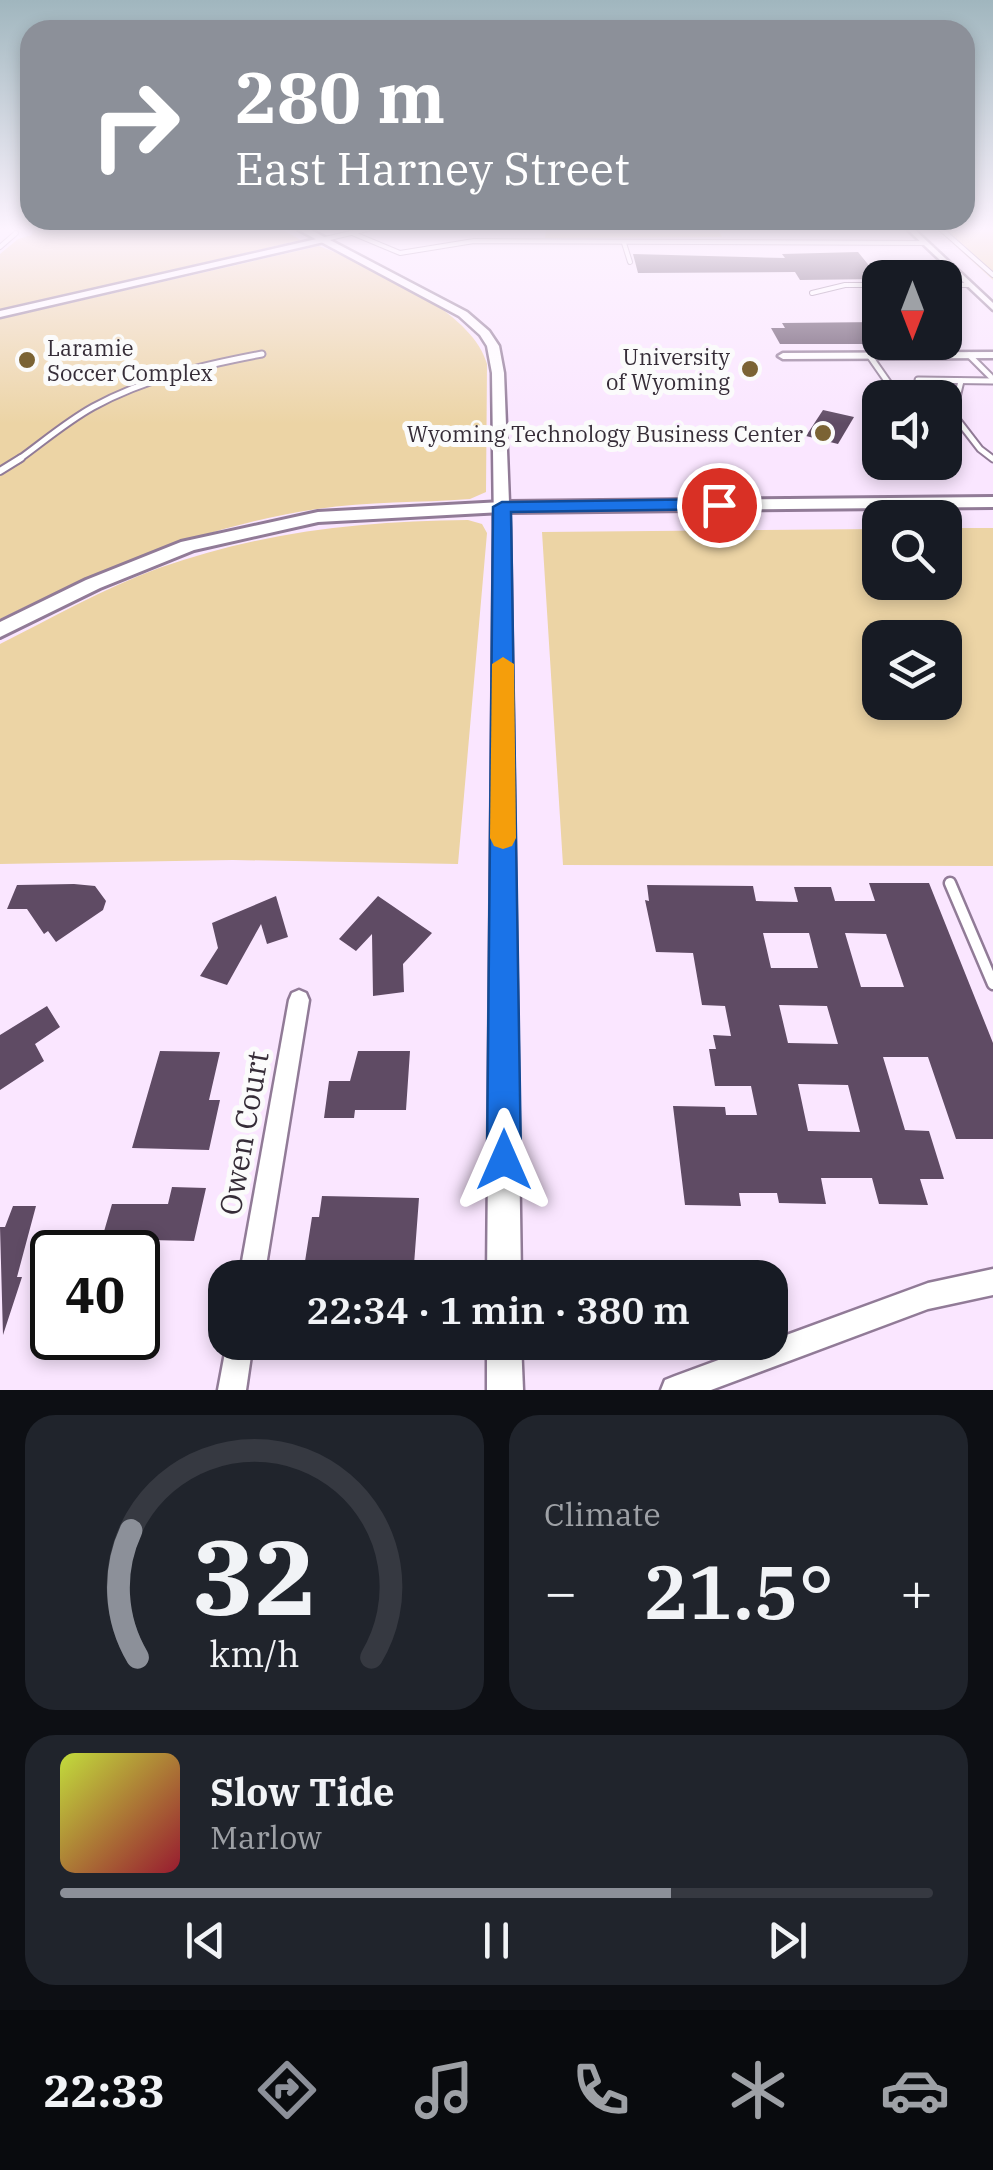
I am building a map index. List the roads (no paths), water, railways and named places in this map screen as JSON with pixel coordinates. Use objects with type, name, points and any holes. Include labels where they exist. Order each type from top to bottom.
[{"type":"main road","points":[[0,630],[146,562],[227,536],[302,520],[367,512],[502,507],[993,502]]},
{"type":"street","points":[[0,314],[87,294]]},
{"type":"street","points":[[424,294],[463,314],[485,333],[497,359],[502,507],[504,1260]]},
{"type":"street","points":[[783,356],[862,355]]},
{"type":"street","points":[[962,355],[993,355]]},
{"type":"street","name":"Owen Court","points":[[255,1260],[299,1000]]},
{"type":"street","points":[[675,1390],[928,1296],[993,1282]]},
{"type":"street","points":[[232,1390],[237,1360]]},
{"type":"street","points":[[504,1360],[504,1390]]},
{"type":"lane","points":[[0,471],[72,420],[122,392],[192,366],[262,354]]},
{"type":"lane","points":[[969,355],[993,380]]},
{"type":"lane","points":[[962,381],[993,380]]},
{"type":"lane","points":[[962,426],[993,459]]},
{"type":"lane","points":[[950,883],[993,984]]},
{"type":"place","name":"Laramie Soccer Complex","points":[[27,360]]},
{"type":"place","name":"University of Wyoming","points":[[750,369]]},
{"type":"place","name":"Wyoming Technology Business Center","points":[[823,433]]}]
